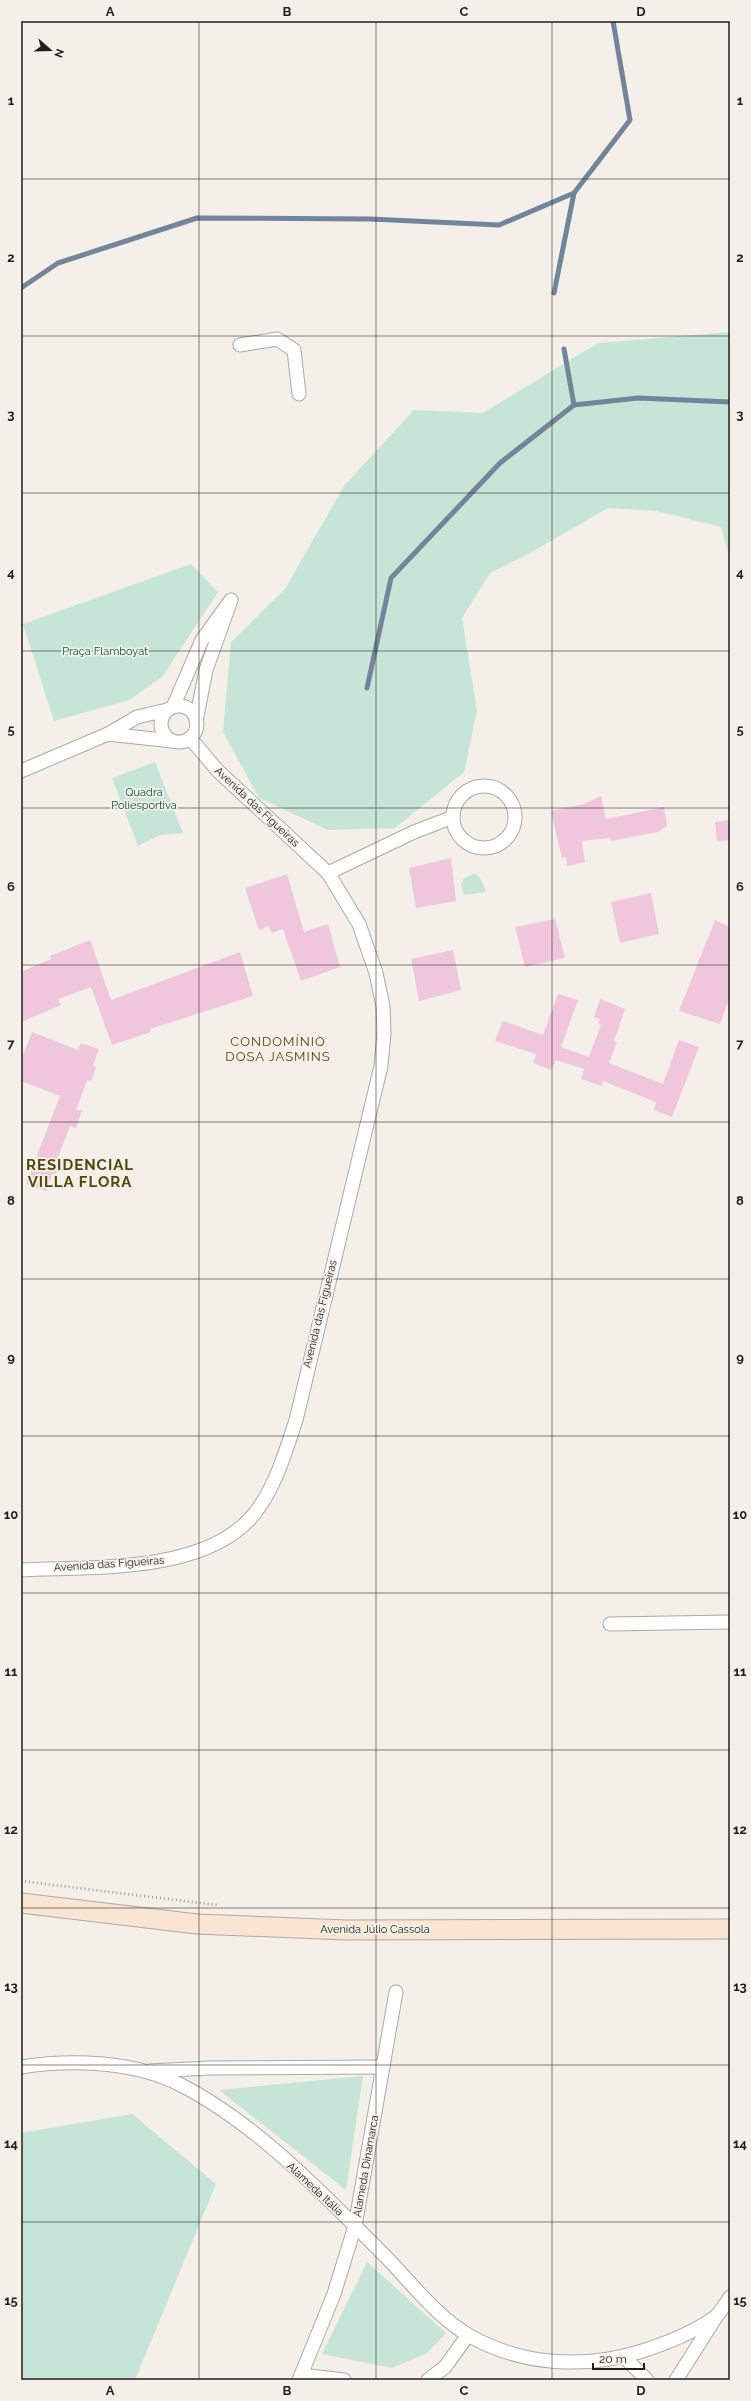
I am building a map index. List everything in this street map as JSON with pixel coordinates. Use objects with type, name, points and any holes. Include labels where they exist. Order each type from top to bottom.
[{"type":"main road","name":"Avenida Júlio Cassola","points":[[21,1903],[197,1924],[346,1930],[730,1929]]},
{"type":"street","points":[[240,345],[276,339],[294,350],[299,394]]},
{"type":"street","points":[[108,734],[178,742],[190,738],[196,727],[206,670],[231,600],[202,640],[170,708],[163,714],[161,727],[167,737],[172,741]]},
{"type":"street","points":[[21,771],[108,734],[137,717],[179,706],[190,710],[196,721]]},
{"type":"street","name":"Avenida das Figueiras","points":[[21,1570],[159,1562],[212,1547],[236,1532],[260,1507],[279,1472],[296,1420],[353,1179],[367,1133],[381,1066],[383,1046],[383,1006],[376,973],[359,924],[328,873],[218,771],[190,738]]},
{"type":"street","points":[[483,786],[499,789],[507,795],[513,804],[516,814],[511,834],[496,847],[486,849],[471,846],[459,836],[453,817],[455,806],[460,797],[468,790],[483,786]]},
{"type":"street","points":[[328,873],[414,832],[453,817]]},
{"type":"street","points":[[610,1624],[730,1622]]},
{"type":"street","name":"Alameda Dinamarca","points":[[300,2378],[334,2294],[355,2226],[396,1992]]},
{"type":"street","name":"Alameda Itália","points":[[21,2066],[69,2063],[103,2064],[141,2071],[179,2084],[254,2134],[300,2174],[355,2226],[442,2314],[468,2335],[496,2349],[528,2358],[567,2363],[624,2357],[678,2337],[717,2316],[730,2297]]},
{"type":"street","name":"Alameda Itália","points":[[141,2071],[210,2068],[383,2067]]},
{"type":"street","points":[[676,2380],[717,2316]]},
{"type":"street","points":[[428,2380],[445,2367],[468,2335]]},
{"type":"street","points":[[624,2357],[647,2380]]},
{"type":"street","points":[[300,2378],[344,2380]]},
{"type":"path","points":[[21,1881],[224,1906]]},
{"type":"green space","points":[[730,332],[730,560],[721,527],[657,511],[608,508],[532,552],[490,573],[462,618],[477,711],[464,772],[395,828],[328,830],[259,798],[223,732],[231,642],[285,589],[344,486],[414,410],[483,413],[598,343]]},
{"type":"green space","name":"Praça Flamboyat","points":[[191,564],[218,592],[162,677],[129,700],[54,721],[23,624]]},
{"type":"green space","name":"Quadra Poliesportiva","points":[[155,762],[183,833],[160,835],[138,846],[112,778]]},
{"type":"green space","points":[[475,873],[482,881],[486,892],[464,895],[461,884],[464,878]]},
{"type":"green space","points":[[363,2076],[346,2190],[219,2090]]},
{"type":"green space","points":[[132,2114],[216,2184],[135,2380],[21,2380],[21,2133]]},
{"type":"green space","points":[[367,2262],[446,2333],[427,2353],[392,2368],[322,2354]]},
{"type":"building","points":[[601,796],[606,819],[664,807],[667,826],[658,832],[611,841],[610,838],[582,841],[585,862],[567,866],[566,857],[562,858],[551,811],[584,804]]},
{"type":"building","points":[[730,820],[730,840],[717,841],[715,822]]},
{"type":"building","points":[[451,858],[456,901],[416,908],[409,868]]},
{"type":"building","points":[[287,874],[304,932],[328,924],[340,967],[301,981],[283,929],[272,933],[269,926],[259,930],[245,888]]},
{"type":"building","points":[[651,893],[659,934],[620,943],[611,902]]},
{"type":"building","points":[[555,919],[565,958],[525,967],[515,927]]},
{"type":"building","points":[[715,920],[730,927],[730,997],[720,1024],[679,1011]]},
{"type":"building","points":[[90,940],[111,1000],[240,952],[253,996],[150,1029],[151,1032],[112,1045],[91,987],[58,999],[61,1005],[21,1022],[21,972],[51,959],[50,956]]},
{"type":"building","points":[[453,950],[461,990],[419,1001],[411,959]]},
{"type":"building","points":[[558,994],[578,1000],[561,1047],[589,1057],[601,1025],[598,1024],[600,1019],[594,1017],[600,999],[625,1009],[614,1041],[617,1042],[609,1063],[663,1084],[679,1040],[699,1047],[672,1117],[654,1110],[656,1102],[603,1081],[601,1086],[581,1079],[584,1069],[556,1060],[551,1070],[533,1063],[536,1054],[495,1041],[503,1021],[543,1035]]},
{"type":"building","points":[[32,1032],[78,1050],[81,1043],[99,1049],[93,1065],[96,1067],[91,1081],[87,1080],[76,1110],[82,1110],[76,1128],[70,1126],[57,1159],[60,1161],[55,1174],[52,1174],[46,1191],[26,1184],[60,1096],[21,1081],[21,1060]]},
{"type":"waterway","points":[[554,293],[574,193],[630,120],[613,21]]},
{"type":"waterway","points":[[21,288],[58,263],[197,218],[370,219],[499,225],[574,193]]},
{"type":"waterway","points":[[564,349],[574,405]]},
{"type":"waterway","points":[[367,688],[391,578],[500,463],[574,405],[638,398],[730,402]]},
{"type":"district","name":"CONDOMÍNIO DOSA JASMINS","points":[[278,1048]]},
{"type":"district","name":"RESIDENCIAL VILLA FLORA","points":[[80,1174]]}]
